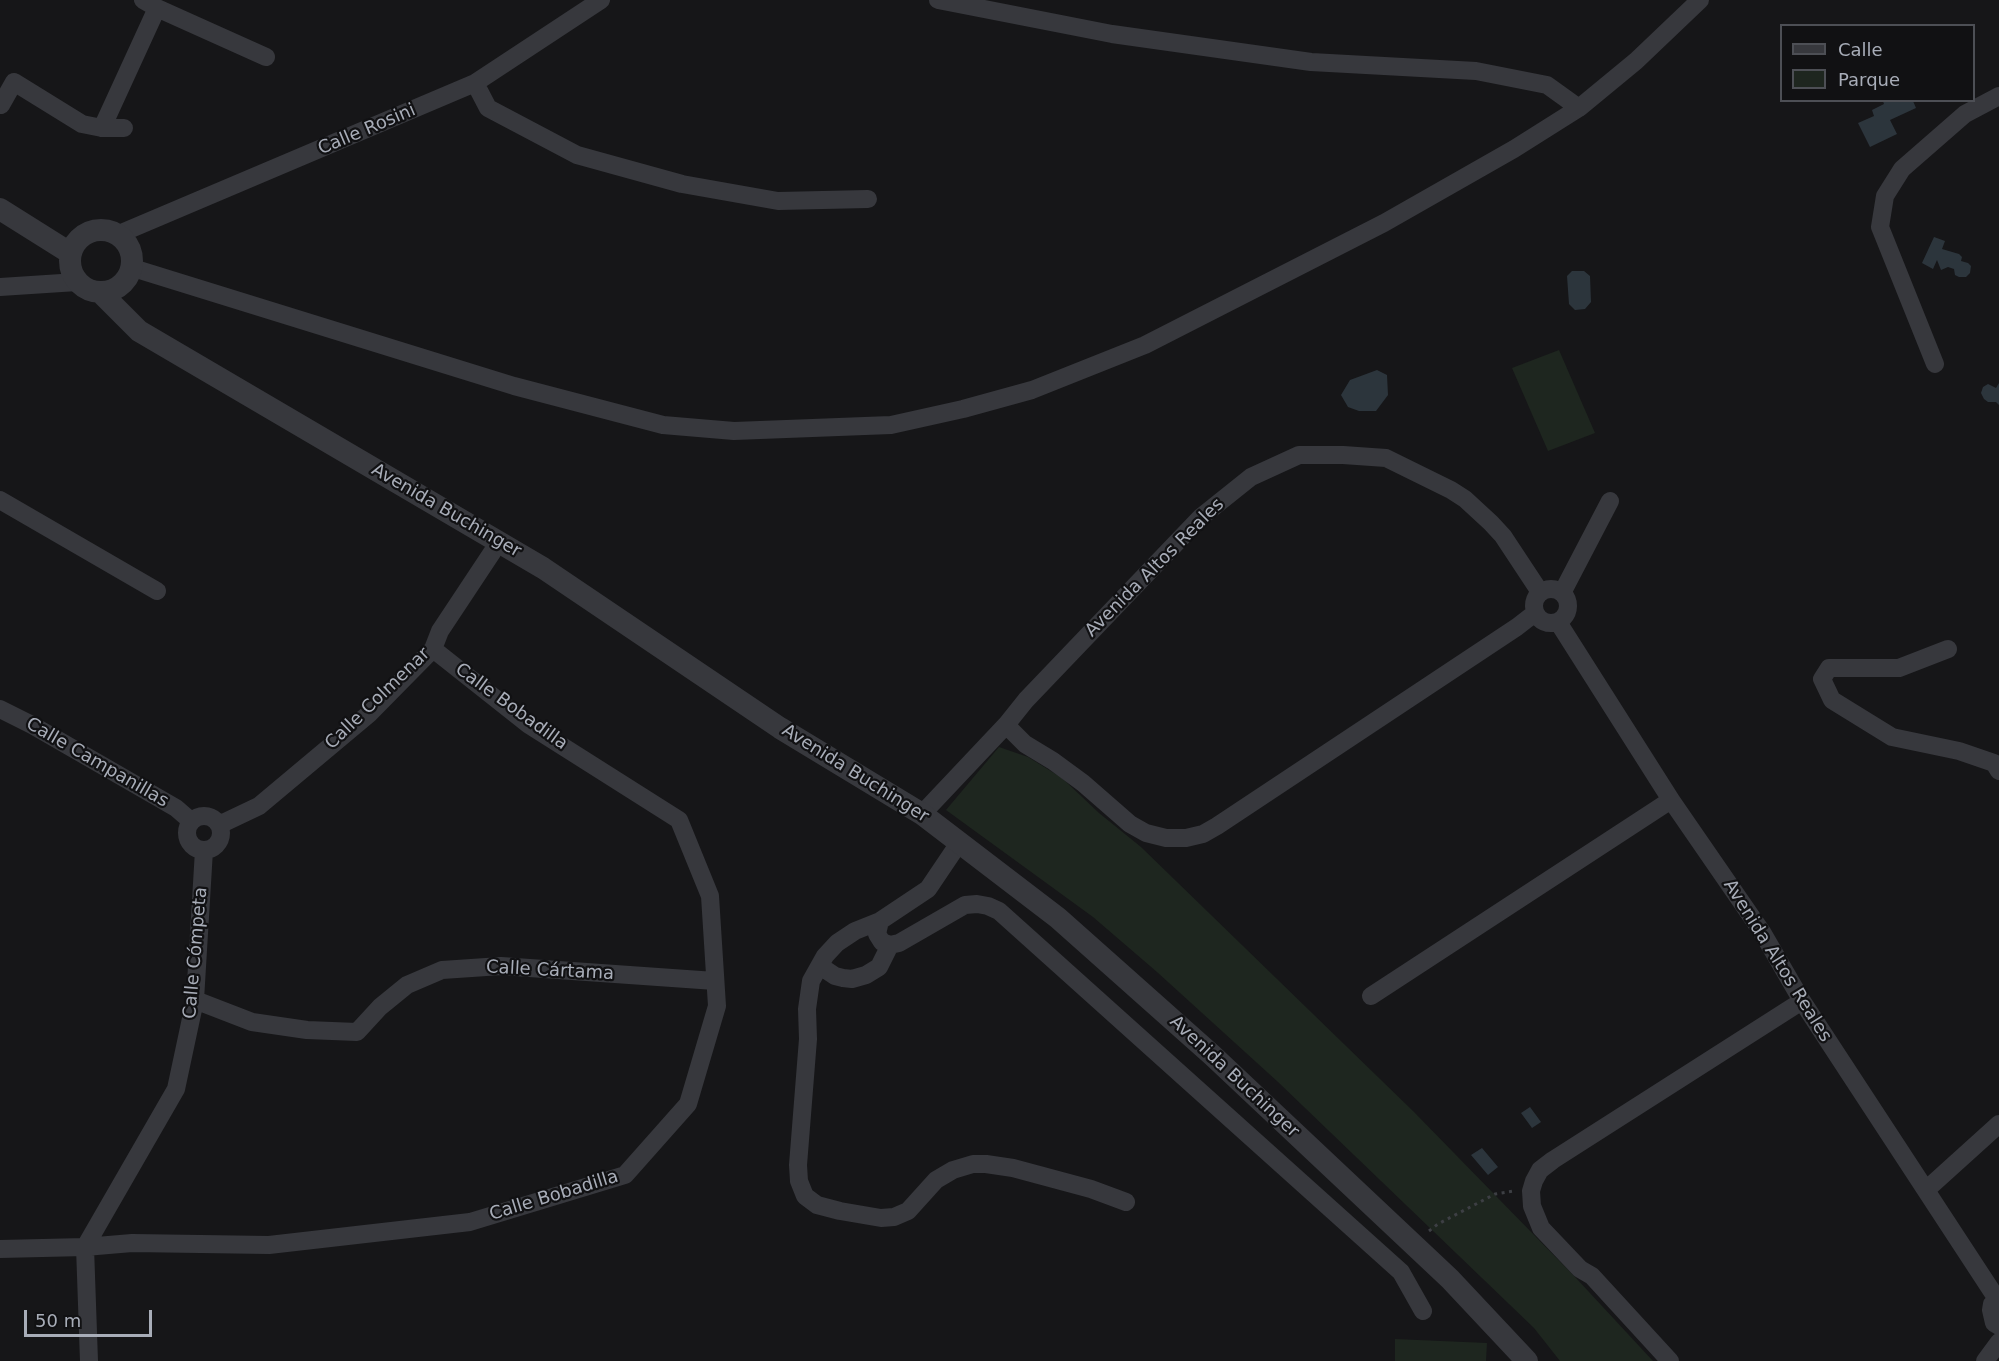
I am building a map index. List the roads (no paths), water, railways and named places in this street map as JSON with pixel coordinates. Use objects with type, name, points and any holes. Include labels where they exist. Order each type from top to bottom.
[{"type":"street","name":"Calle Rosini","points":[[119,234],[475,83],[601,0]]},
{"type":"street","points":[[938,0],[1112,34],[1311,62],[1476,71],[1547,85],[1579,108]]},
{"type":"street","points":[[133,268],[514,386],[663,425],[734,431],[891,425],[963,409],[1032,390],[1144,345],[1384,223],[1514,149],[1579,108],[1636,61],[1700,0]]},
{"type":"street","points":[[102,128],[150,4],[266,57]]},
{"type":"street","points":[[1,105],[14,82],[82,124],[102,128],[124,128]]},
{"type":"street","points":[[475,83],[488,108],[577,155],[682,184],[778,201],[868,199]]},
{"type":"street","points":[[1935,364],[1880,227],[1885,196],[1902,169],[1965,114],[1999,96]]},
{"type":"street","points":[[0,209],[70,253]]},
{"type":"street","points":[[102,229],[119,234],[133,252],[133,268],[124,285],[102,294],[84,288],[77,282],[70,268],[70,253],[85,234],[102,229]]},
{"type":"street","points":[[0,287],[77,282]]},
{"type":"street","name":"Avenida Buchinger","points":[[102,294],[139,331],[543,568],[780,728],[922,814],[1058,918],[1212,1055],[1450,1279],[1527,1361]]},
{"type":"street","name":"Avenida Altos Reales","points":[[922,814],[1006,725],[1026,700],[1201,517],[1251,477],[1299,455],[1386,458],[1451,490],[1465,499],[1503,536],[1540,592]]},
{"type":"street","points":[[0,500],[157,591]]},
{"type":"street","points":[[1562,593],[1610,501]]},
{"type":"street","name":"Calle Colmenar","points":[[219,825],[259,806],[370,713],[433,649],[440,631],[497,545],[493,538]]},
{"type":"street","points":[[1551,589],[1562,593],[1568,602],[1568,608],[1558,622],[1542,621],[1534,613],[1534,601],[1540,592],[1551,589]]},
{"type":"street","points":[[1006,725],[1025,744],[1083,783],[1130,824],[1146,833],[1166,838],[1195,836],[1217,826],[1517,627],[1534,613]]},
{"type":"street","name":"Avenida Altos Reales","points":[[1558,622],[1671,800],[1762,932],[1802,1001],[1998,1299]]},
{"type":"street","name":"Calle Bobadilla","points":[[0,1249],[85,1247],[132,1243],[269,1245],[470,1221],[625,1175],[688,1104],[717,1006],[710,896],[679,820],[529,724],[433,649]]},
{"type":"street","points":[[1948,650],[1899,668],[1829,668],[1822,679],[1832,700],[1892,737],[1959,751],[1994,763],[1999,771]]},
{"type":"street","name":"Calle Campanillas","points":[[0,709],[176,808],[191,821]]},
{"type":"street","points":[[1371,996],[1671,800]]},
{"type":"street","points":[[201,816],[207,816],[219,825],[221,836],[211,848],[204,850],[194,847],[187,838],[186,832],[191,821],[201,816]]},
{"type":"street","points":[[959,843],[928,889],[880,921],[855,931],[837,944],[811,981],[808,992],[808,1040],[798,1165],[799,1181],[805,1196],[817,1205],[866,1217],[894,1217],[908,1210],[936,1180],[953,1170],[973,1164],[986,1164],[1013,1168],[1100,1192],[1126,1202]]},
{"type":"street","name":"Calle Cómpeta","points":[[85,1247],[176,1089],[195,1000],[204,850]]},
{"type":"street","points":[[880,921],[877,934],[882,942],[890,945],[899,943],[965,905],[977,904],[999,911],[1401,1272],[1423,1311]]},
{"type":"street","points":[[820,966],[835,976],[843,978],[852,979],[866,975],[879,967],[890,945]]},
{"type":"street","name":"Calle Cártama","points":[[195,1000],[252,1022],[307,1030],[357,1032],[380,1006],[407,985],[442,970],[501,966],[715,981]]},
{"type":"street","points":[[1670,1361],[1592,1276],[1580,1269],[1541,1228],[1532,1206],[1531,1191],[1534,1181],[1540,1170],[1553,1160],[1802,1001]]},
{"type":"street","points":[[1926,1190],[1999,1124]]},
{"type":"street","points":[[85,1247],[89,1361]]},
{"type":"street","points":[[1998,1299],[1991,1310],[1994,1323],[1999,1326]]},
{"type":"street","points":[[1985,1361],[1999,1342]]}]
